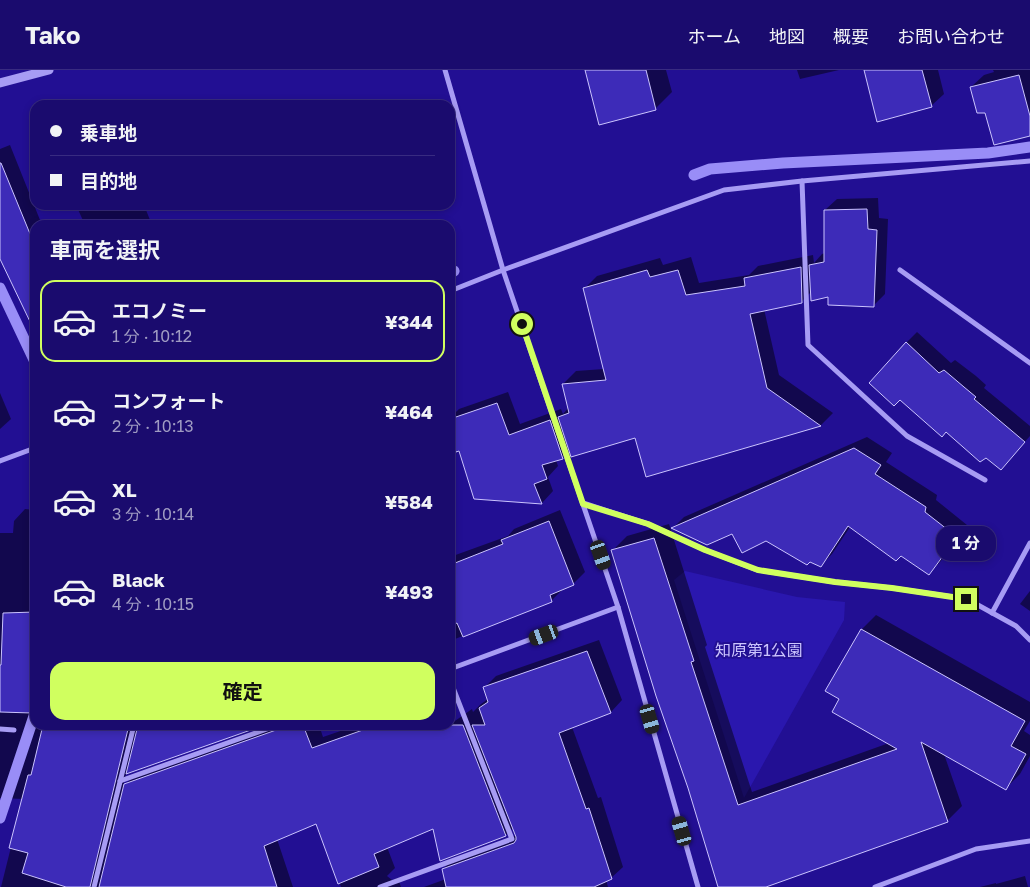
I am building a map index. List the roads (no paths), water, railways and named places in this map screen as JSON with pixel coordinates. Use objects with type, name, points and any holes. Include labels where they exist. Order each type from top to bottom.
[{"type":"street","points":[[0,83],[49,70]]},
{"type":"street","points":[[446,70],[455,100]]},
{"type":"street","points":[[455,102],[503,270],[618,607],[698,887]]},
{"type":"street","points":[[455,289],[724,190],[802,181],[1030,161]]},
{"type":"street","points":[[802,181],[808,345],[907,436],[985,480]]},
{"type":"street","points":[[900,270],[1030,363]]},
{"type":"street","points":[[0,461],[30,450]]},
{"type":"street","points":[[583,504],[648,524],[705,550],[758,570],[966,599],[1016,626],[1030,640]]},
{"type":"street","points":[[992,613],[1030,543]]},
{"type":"street","points":[[455,668],[618,607]]},
{"type":"street","points":[[380,887],[512,839],[455,693]]},
{"type":"street","points":[[0,729],[14,730]]},
{"type":"street","points":[[94,887],[133,730]]},
{"type":"street","points":[[120,781],[264,730]]},
{"type":"street","points":[[875,887],[976,849],[1030,841]]},
{"type":"waterway","points":[[694,175],[710,169],[783,163],[988,153],[1030,147]]},
{"type":"waterway","points":[[0,288],[30,351]]},
{"type":"waterway","points":[[0,818],[30,728]]},
{"type":"park label","name":"知原第1公園","points":[[759,650]]}]
